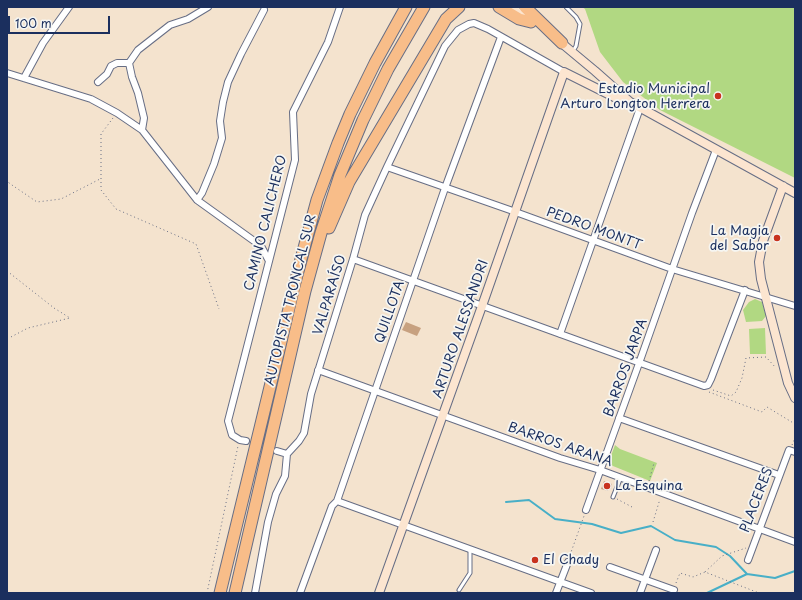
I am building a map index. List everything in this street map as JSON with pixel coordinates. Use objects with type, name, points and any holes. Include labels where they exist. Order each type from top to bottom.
[{"type":"highway","name":"AUTOPISTA TRONCAL SUR","points":[[220,593],[301,259],[317,200],[338,143],[359,95],[406,7]]},
{"type":"highway","name":"AUTOPISTA TRONCAL SUR","points":[[235,593],[298,321],[321,233],[351,147],[388,69],[424,7]]},
{"type":"highway","points":[[298,321],[331,222],[349,182],[446,19],[459,7]]},
{"type":"highway","points":[[499,7],[519,19],[531,22]]},
{"type":"highway","points":[[525,7],[562,44]]},
{"type":"main road","points":[[511,7],[562,44],[630,102],[795,193]]},
{"type":"main road","points":[[564,72],[614,97],[630,102]]},
{"type":"main road","name":"ARTURO ALESSANDRI","points":[[379,593],[564,72]]},
{"type":"main road","points":[[783,186],[763,241],[759,262],[761,278],[788,383],[795,398]]},
{"type":"street","points":[[24,78],[43,43],[70,7]]},
{"type":"street","points":[[142,130],[144,118],[132,76],[130,63],[138,50],[170,24],[188,19],[208,7]]},
{"type":"street","name":"CAMINO CALICHERO","points":[[243,440],[232,435],[228,422],[295,160],[293,112],[328,42],[340,7]]},
{"type":"street","points":[[197,200],[202,193],[214,164],[222,138],[220,121],[228,82],[264,10]]},
{"type":"street","name":"VALPARAÍSO","points":[[287,454],[300,441],[304,433],[311,394],[353,259],[365,215],[445,46],[458,30],[468,24],[474,23],[488,29],[500,37]]},
{"type":"street","points":[[500,37],[564,72]]},
{"type":"street","name":"QUILLOTA","points":[[300,593],[332,506],[337,500],[445,188],[500,37]]},
{"type":"street","points":[[98,82],[107,74],[111,66],[117,63],[130,63]]},
{"type":"street","points":[[7,73],[91,99],[117,113],[142,130],[197,200],[261,246],[269,261]]},
{"type":"street","points":[[560,334],[640,108]]},
{"type":"street","name":"BARROS JARPA","points":[[586,510],[716,150]]},
{"type":"street","name":"PEDRO MONTT","points":[[387,167],[672,269],[795,306]]},
{"type":"street","points":[[353,259],[704,386],[708,385],[711,379],[744,290]]},
{"type":"street","name":"BARROS ARANA","points":[[318,370],[560,458],[621,477],[795,542]]},
{"type":"street","points":[[619,418],[780,475]]},
{"type":"street","points":[[255,593],[268,522],[276,494],[285,476],[287,454],[277,450]]},
{"type":"street","name":"PLACERES","points":[[748,560],[780,475],[792,451]]},
{"type":"street","points":[[337,500],[591,593]]},
{"type":"street","points":[[640,593],[656,550]]},
{"type":"street","points":[[556,593],[568,562]]},
{"type":"street","points":[[610,567],[674,590]]},
{"type":"lane","points":[[566,7],[576,17],[580,24],[576,46],[573,53]]},
{"type":"lane","points":[[613,497],[621,477]]},
{"type":"lane","points":[[459,590],[470,573],[470,549]]},
{"type":"path","points":[[117,113],[101,134],[101,190],[116,209],[196,244],[219,309]]},
{"type":"path","points":[[7,179],[9,184],[37,202],[61,199],[101,178]]},
{"type":"path","points":[[7,270],[54,308],[70,318],[28,328],[9,338]]},
{"type":"path","points":[[708,385],[715,391],[731,396],[736,392],[742,378],[746,358],[766,357],[779,372]]},
{"type":"path","points":[[708,385],[709,392],[762,412],[767,407],[795,424]]},
{"type":"path","points":[[207,593],[243,440]]},
{"type":"path","points":[[647,487],[654,463]]},
{"type":"path","points":[[653,522],[663,493]]},
{"type":"path","points":[[613,497],[632,507]]},
{"type":"path","points":[[568,562],[586,510]]},
{"type":"path","points":[[674,590],[680,573],[694,577],[705,572],[722,556],[745,548],[752,550]]},
{"type":"path","points":[[705,572],[759,593]]},
{"type":"green space","name":"Estadio Municipal Arturo Longton Herrera","points":[[582,7],[795,7],[795,178],[660,110],[623,82],[600,52],[585,9]]},
{"type":"green space","points":[[755,299],[762,302],[766,316],[762,321],[746,322],[743,310],[749,302]]},
{"type":"green space","points":[[765,328],[766,354],[750,354],[749,329]]},
{"type":"green space","points":[[615,445],[620,449],[657,463],[650,481],[608,464]]},
{"type":"building","points":[[406,322],[421,328],[417,336],[402,330]]},
{"type":"building","name":"La Esquina","points":[[604,481],[612,484],[611,489],[609,488],[608,491],[601,489]]},
{"type":"waterway","points":[[506,502],[529,500],[555,519],[592,524],[621,533],[651,526],[675,540],[716,547],[730,556],[747,574]]},
{"type":"waterway","points":[[707,593],[747,574],[775,578],[795,571]]},
{"type":"place","name":"Estadio Municipal Arturo Longton Herrera","points":[[718,96]]},
{"type":"place","name":"La Magia del Sabor","points":[[777,238]]},
{"type":"place","name":"La Esquina","points":[[607,486]]},
{"type":"place","name":"El Chady","points":[[535,560]]}]
